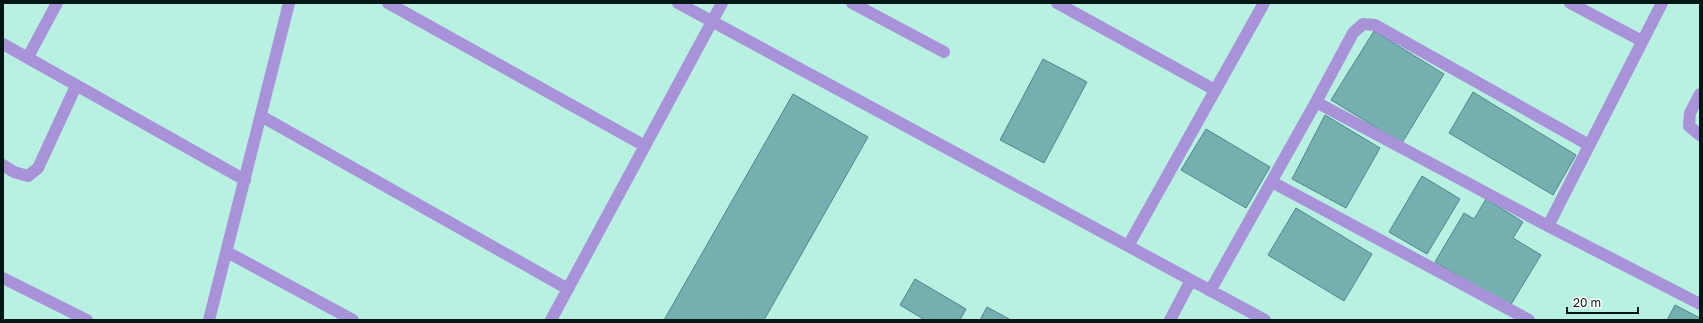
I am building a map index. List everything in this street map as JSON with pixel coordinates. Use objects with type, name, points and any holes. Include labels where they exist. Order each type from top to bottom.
[{"type":"street","points":[[28,57],[57,3]]},
{"type":"street","points":[[210,320],[289,3]]},
{"type":"street","points":[[388,3],[645,146]]},
{"type":"street","points":[[678,3],[1265,320]]},
{"type":"street","points":[[551,320],[722,3]]},
{"type":"street","points":[[852,3],[944,52]]},
{"type":"street","points":[[1057,3],[1215,90]]},
{"type":"street","points":[[1128,246],[1264,3]]},
{"type":"street","points":[[1570,3],[1642,41]]},
{"type":"street","points":[[1548,226],[1662,3]]},
{"type":"street","points":[[1210,291],[1272,182],[1353,33],[1363,24],[1375,25],[1589,146]]},
{"type":"street","points":[[3,44],[245,180]]},
{"type":"street","points":[[3,166],[14,172],[28,176],[38,168],[76,86]]},
{"type":"street","points":[[1700,94],[1690,113],[1689,126],[1700,135]]},
{"type":"street","points":[[1316,102],[1548,226],[1700,304]]},
{"type":"street","points":[[261,116],[568,289]]},
{"type":"street","points":[[1272,182],[1529,320]]},
{"type":"street","points":[[227,252],[353,320]]},
{"type":"street","points":[[3,278],[87,320]]},
{"type":"street","points":[[1170,320],[1191,280]]},
{"type":"building","points":[[1374,31],[1444,74],[1402,143],[1331,100]]},
{"type":"building","points":[[1043,59],[1087,82],[1044,163],[1000,140]]},
{"type":"building","points":[[1473,92],[1576,155],[1553,195],[1449,133]]},
{"type":"building","points":[[793,94],[868,137],[764,320],[664,320]]},
{"type":"building","points":[[1325,115],[1380,148],[1346,208],[1292,179]]},
{"type":"building","points":[[1206,129],[1270,167],[1246,208],[1181,170]]},
{"type":"building","points":[[1422,176],[1460,199],[1427,254],[1389,232]]},
{"type":"building","points":[[1486,199],[1523,222],[1513,238],[1541,255],[1510,306],[1435,262],[1464,213],[1474,219]]},
{"type":"building","points":[[1296,208],[1372,254],[1344,301],[1268,255]]},
{"type":"building","points":[[915,279],[966,309],[960,320],[925,320],[900,305]]},
{"type":"building","points":[[1675,305],[1700,318],[1700,320],[1667,320]]},
{"type":"building","points":[[987,307],[1011,320],[980,320]]}]
